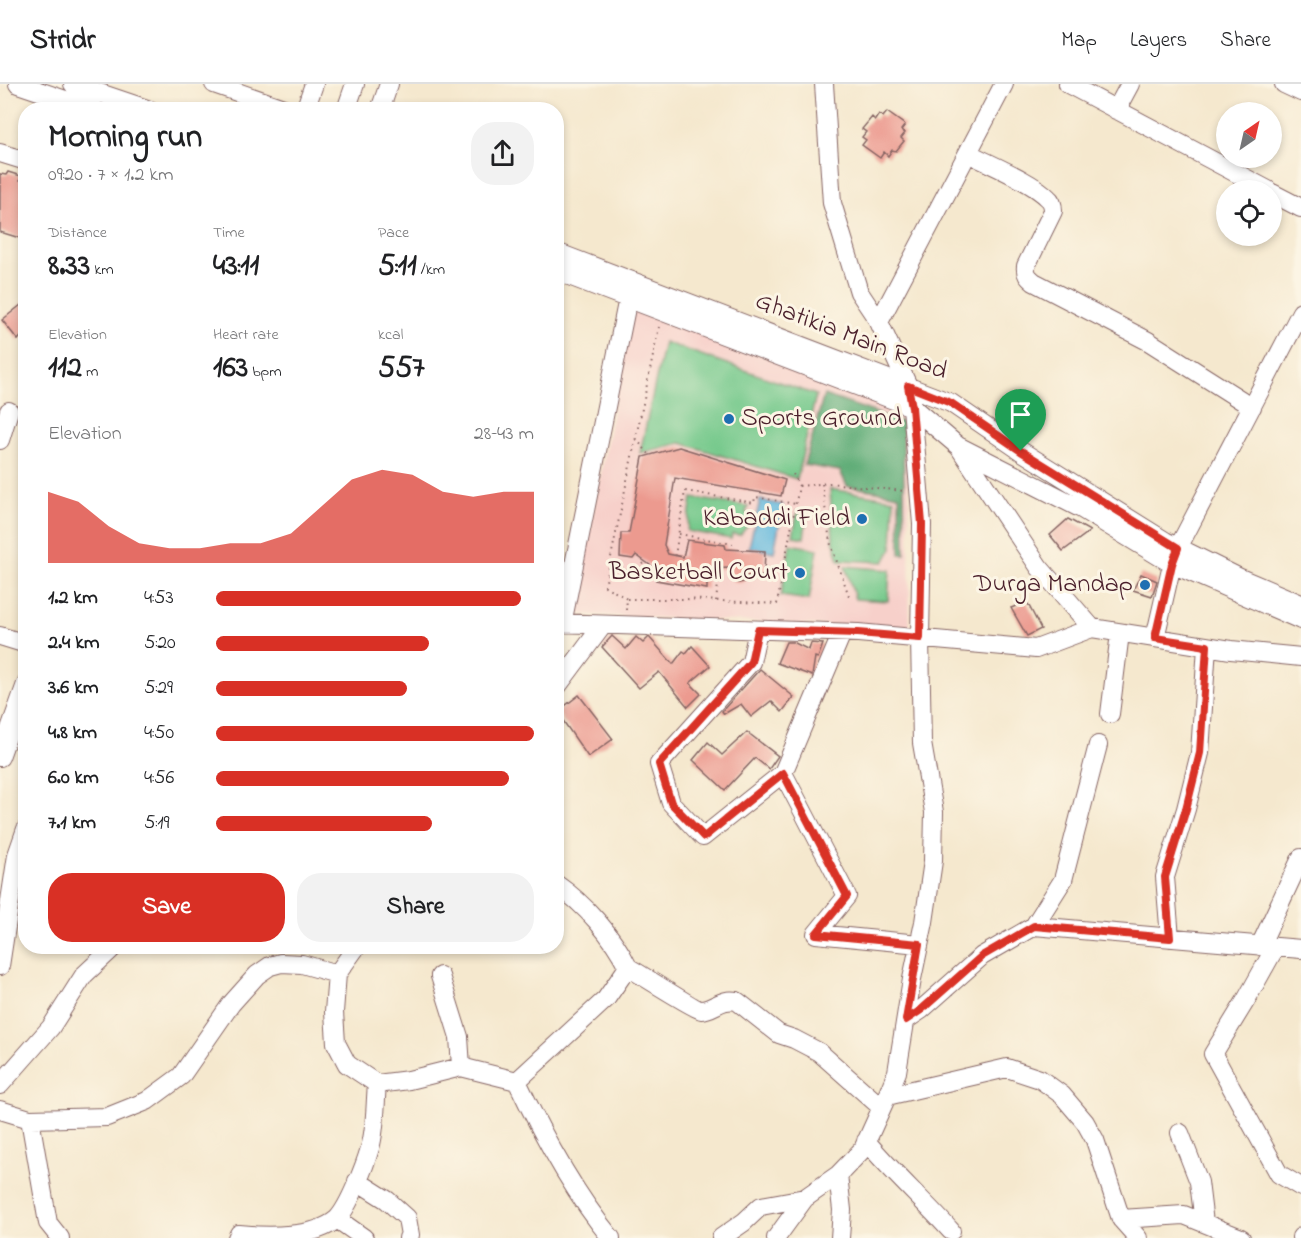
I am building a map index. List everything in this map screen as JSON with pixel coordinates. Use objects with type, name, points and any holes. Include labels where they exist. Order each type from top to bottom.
[{"type":"street","points":[[18,84],[71,102]]},
{"type":"street","points":[[73,84],[124,102]]},
{"type":"street","points":[[214,84],[266,102]]},
{"type":"street","points":[[308,102],[314,84]]},
{"type":"street","points":[[349,102],[355,84]]},
{"type":"street","points":[[383,102],[389,84]]},
{"type":"street","points":[[776,1238],[805,1198],[838,1175],[863,1149],[897,1072],[933,861],[934,812],[922,743],[920,638],[922,524],[912,407],[908,386],[879,322],[859,292],[832,203],[824,84]]},
{"type":"street","points":[[879,322],[1004,84]]},
{"type":"street","points":[[1068,84],[1249,180]]},
{"type":"street","points":[[1116,110],[1130,84]]},
{"type":"street","points":[[1284,84],[1301,92]]},
{"type":"street","points":[[0,153],[18,159]]},
{"type":"street","points":[[968,153],[1035,188],[1049,198],[1053,205],[1053,211],[1026,266],[1025,272],[1029,278],[1148,341],[1252,407]]},
{"type":"street","points":[[1282,198],[1301,208]]},
{"type":"street","name":"Ghatikia Main Road","points":[[564,255],[951,403],[1175,556],[1240,578],[1301,604]]},
{"type":"street","name":"Ghatikia Main Road","points":[[564,274],[912,407],[958,446],[1301,620]]},
{"type":"street","points":[[564,599],[628,298]]},
{"type":"street","points":[[1155,638],[1175,556],[1301,312]]},
{"type":"street","points":[[0,440],[12,412]]},
{"type":"street","points":[[958,446],[1039,567],[1092,628]]},
{"type":"street","points":[[564,623],[842,633],[1036,649],[1092,628],[1207,646],[1301,657]]},
{"type":"street","points":[[564,677],[603,625]]},
{"type":"street","points":[[758,630],[751,662],[659,764],[671,803],[704,837],[783,773],[842,633]]},
{"type":"street","points":[[1110,714],[1120,633]]},
{"type":"street","points":[[0,636],[18,642]]},
{"type":"street","points":[[1170,938],[1165,877],[1200,753],[1207,646]]},
{"type":"street","points":[[0,757],[18,706]]},
{"type":"street","points":[[906,1020],[921,1010],[982,956],[1034,926],[1063,880],[1098,745]]},
{"type":"street","points":[[783,773],[847,896],[816,934],[919,944]]},
{"type":"street","points":[[0,966],[8,853],[18,840]]},
{"type":"street","points":[[1301,858],[1246,1000],[1213,1054],[1280,1174],[1301,1186]]},
{"type":"street","points":[[564,890],[592,917],[620,951],[628,967],[696,1009],[703,1010],[729,999],[737,1001],[779,1034],[819,1052],[884,1101]]},
{"type":"street","points":[[1034,926],[1301,949]]},
{"type":"street","points":[[0,1085],[51,1027],[84,975],[106,954]]},
{"type":"street","points":[[351,954],[337,974],[334,1012],[336,1044],[347,1064],[377,1084],[409,1080],[461,1067],[517,1081]]},
{"type":"street","points":[[0,1110],[30,1119],[107,1118],[147,1101],[181,1076],[231,1004],[257,975],[270,966],[281,963],[302,964],[337,974]]},
{"type":"street","points":[[517,1081],[606,999],[628,967]]},
{"type":"street","points":[[440,976],[459,1037],[461,1067]]},
{"type":"street","points":[[884,1101],[1007,1068],[1040,1079],[1062,1095],[1085,1122],[1095,1140],[1121,1219],[1138,1238]]},
{"type":"street","points":[[517,1081],[537,1124],[601,1235]]},
{"type":"street","points":[[237,1238],[239,1234],[265,1237],[319,1229],[337,1219],[348,1204],[370,1147],[377,1084]]},
{"type":"street","points":[[30,1119],[48,1222],[60,1238]]},
{"type":"street","points":[[1180,1132],[1198,1182],[1204,1223]]},
{"type":"street","points":[[866,1141],[951,1231]]},
{"type":"street","points":[[838,1175],[842,1210],[840,1238]]},
{"type":"street","points":[[357,1181],[387,1200],[406,1218],[410,1235],[408,1238]]},
{"type":"street","points":[[721,1238],[744,1222],[761,1206],[805,1198]]},
{"type":"street","points":[[1121,1219],[1184,1215],[1241,1238]]},
{"type":"street","points":[[337,1219],[364,1238]]},
{"type":"path","points":[[662,312],[605,586],[627,599],[777,604],[800,486],[793,474]]},
{"type":"path","points":[[636,439],[650,455]]},
{"type":"path","points":[[822,484],[830,542],[849,596]]},
{"type":"path","points":[[800,486],[822,484],[920,492]]},
{"type":"path","points":[[675,556],[685,491],[753,503],[755,497],[796,504]]},
{"type":"path","points":[[679,534],[734,544]]},
{"type":"path","points":[[610,564],[633,571],[646,562]]},
{"type":"path","points":[[716,601],[720,568]]},
{"type":"path","points":[[625,626],[627,599]]},
{"type":"shaded area","points":[[633,306],[908,411],[910,629],[574,614]]},
{"type":"green space","name":"Sports Ground","points":[[664,342],[816,395],[797,479],[681,443],[640,453]]},
{"type":"green space","points":[[824,395],[903,422],[905,554],[900,554],[899,495],[847,486],[840,471],[804,465]]},
{"type":"green space","name":"Kabaddi Field","points":[[830,489],[894,499],[892,548],[884,562],[839,560],[833,539]]},
{"type":"green space","points":[[692,498],[748,506],[746,513],[750,523],[740,535],[732,534],[731,539],[687,531]]},
{"type":"green space","points":[[797,513],[807,517],[804,538],[793,536]]},
{"type":"green space","name":"Basketball Court","points":[[790,544],[818,549],[809,600],[781,596]]},
{"type":"green space","points":[[845,566],[890,570],[888,601],[855,599]]},
{"type":"water","points":[[760,500],[783,505],[774,552],[749,547]]},
{"type":"building","points":[[887,112],[905,125],[901,130],[905,133],[901,138],[904,141],[896,151],[892,150],[888,156],[884,152],[880,158],[862,145],[866,140],[862,137],[866,132],[862,129],[872,117],[875,120],[879,114],[883,117]]},
{"type":"building","points":[[8,172],[18,175],[18,237],[0,232],[0,174],[6,175]]},
{"type":"building","points":[[18,307],[18,340],[2,320]]},
{"type":"building","points":[[679,447],[785,480],[781,496],[675,478],[664,545],[668,554],[683,557],[687,540],[725,545],[726,549],[765,551],[764,576],[747,576],[744,582],[738,583],[732,580],[730,568],[707,569],[707,589],[656,580],[654,568],[636,555],[633,559],[620,557],[621,533],[629,533],[643,457]]},
{"type":"building","points":[[1068,519],[1090,531],[1063,551],[1050,535]]},
{"type":"building","name":"Durga Mandap","points":[[1141,574],[1157,581],[1152,596],[1133,590]]},
{"type":"building","points":[[1027,602],[1041,629],[1027,636],[1011,608]]},
{"type":"building","points":[[612,636],[626,649],[636,637],[643,643],[649,637],[673,664],[683,651],[686,653],[692,646],[710,666],[690,683],[701,694],[688,707],[659,672],[639,688],[602,647]]},
{"type":"building","points":[[786,642],[793,642],[809,650],[811,643],[823,644],[818,658],[815,657],[812,676],[777,663]]},
{"type":"building","points":[[760,669],[794,697],[782,712],[771,701],[751,717],[741,704],[724,714],[722,711]]},
{"type":"building","points":[[579,695],[613,739],[588,757],[564,722],[564,707]]},
{"type":"building","points":[[747,732],[778,756],[769,769],[755,758],[725,790],[693,760],[708,742],[722,755]]},
{"type":"place","name":"Sports Ground","points":[[729,419]]},
{"type":"place","name":"Kabaddi Field","points":[[862,519]]},
{"type":"place","name":"Basketball Court","points":[[800,573]]},
{"type":"place","name":"Durga Mandap","points":[[1145,585]]},
{"type":"route","points":[[908,386],[951,403],[1021,451],[1178,548],[1172,564],[1155,638],[1207,646],[1200,753],[1165,877],[1170,938],[1034,926],[982,956],[921,1010],[906,1020],[919,944],[816,934],[847,896],[783,773],[704,837],[671,803],[659,764],[751,662],[758,630],[858,633],[920,638],[922,524],[912,407],[908,386]]}]
